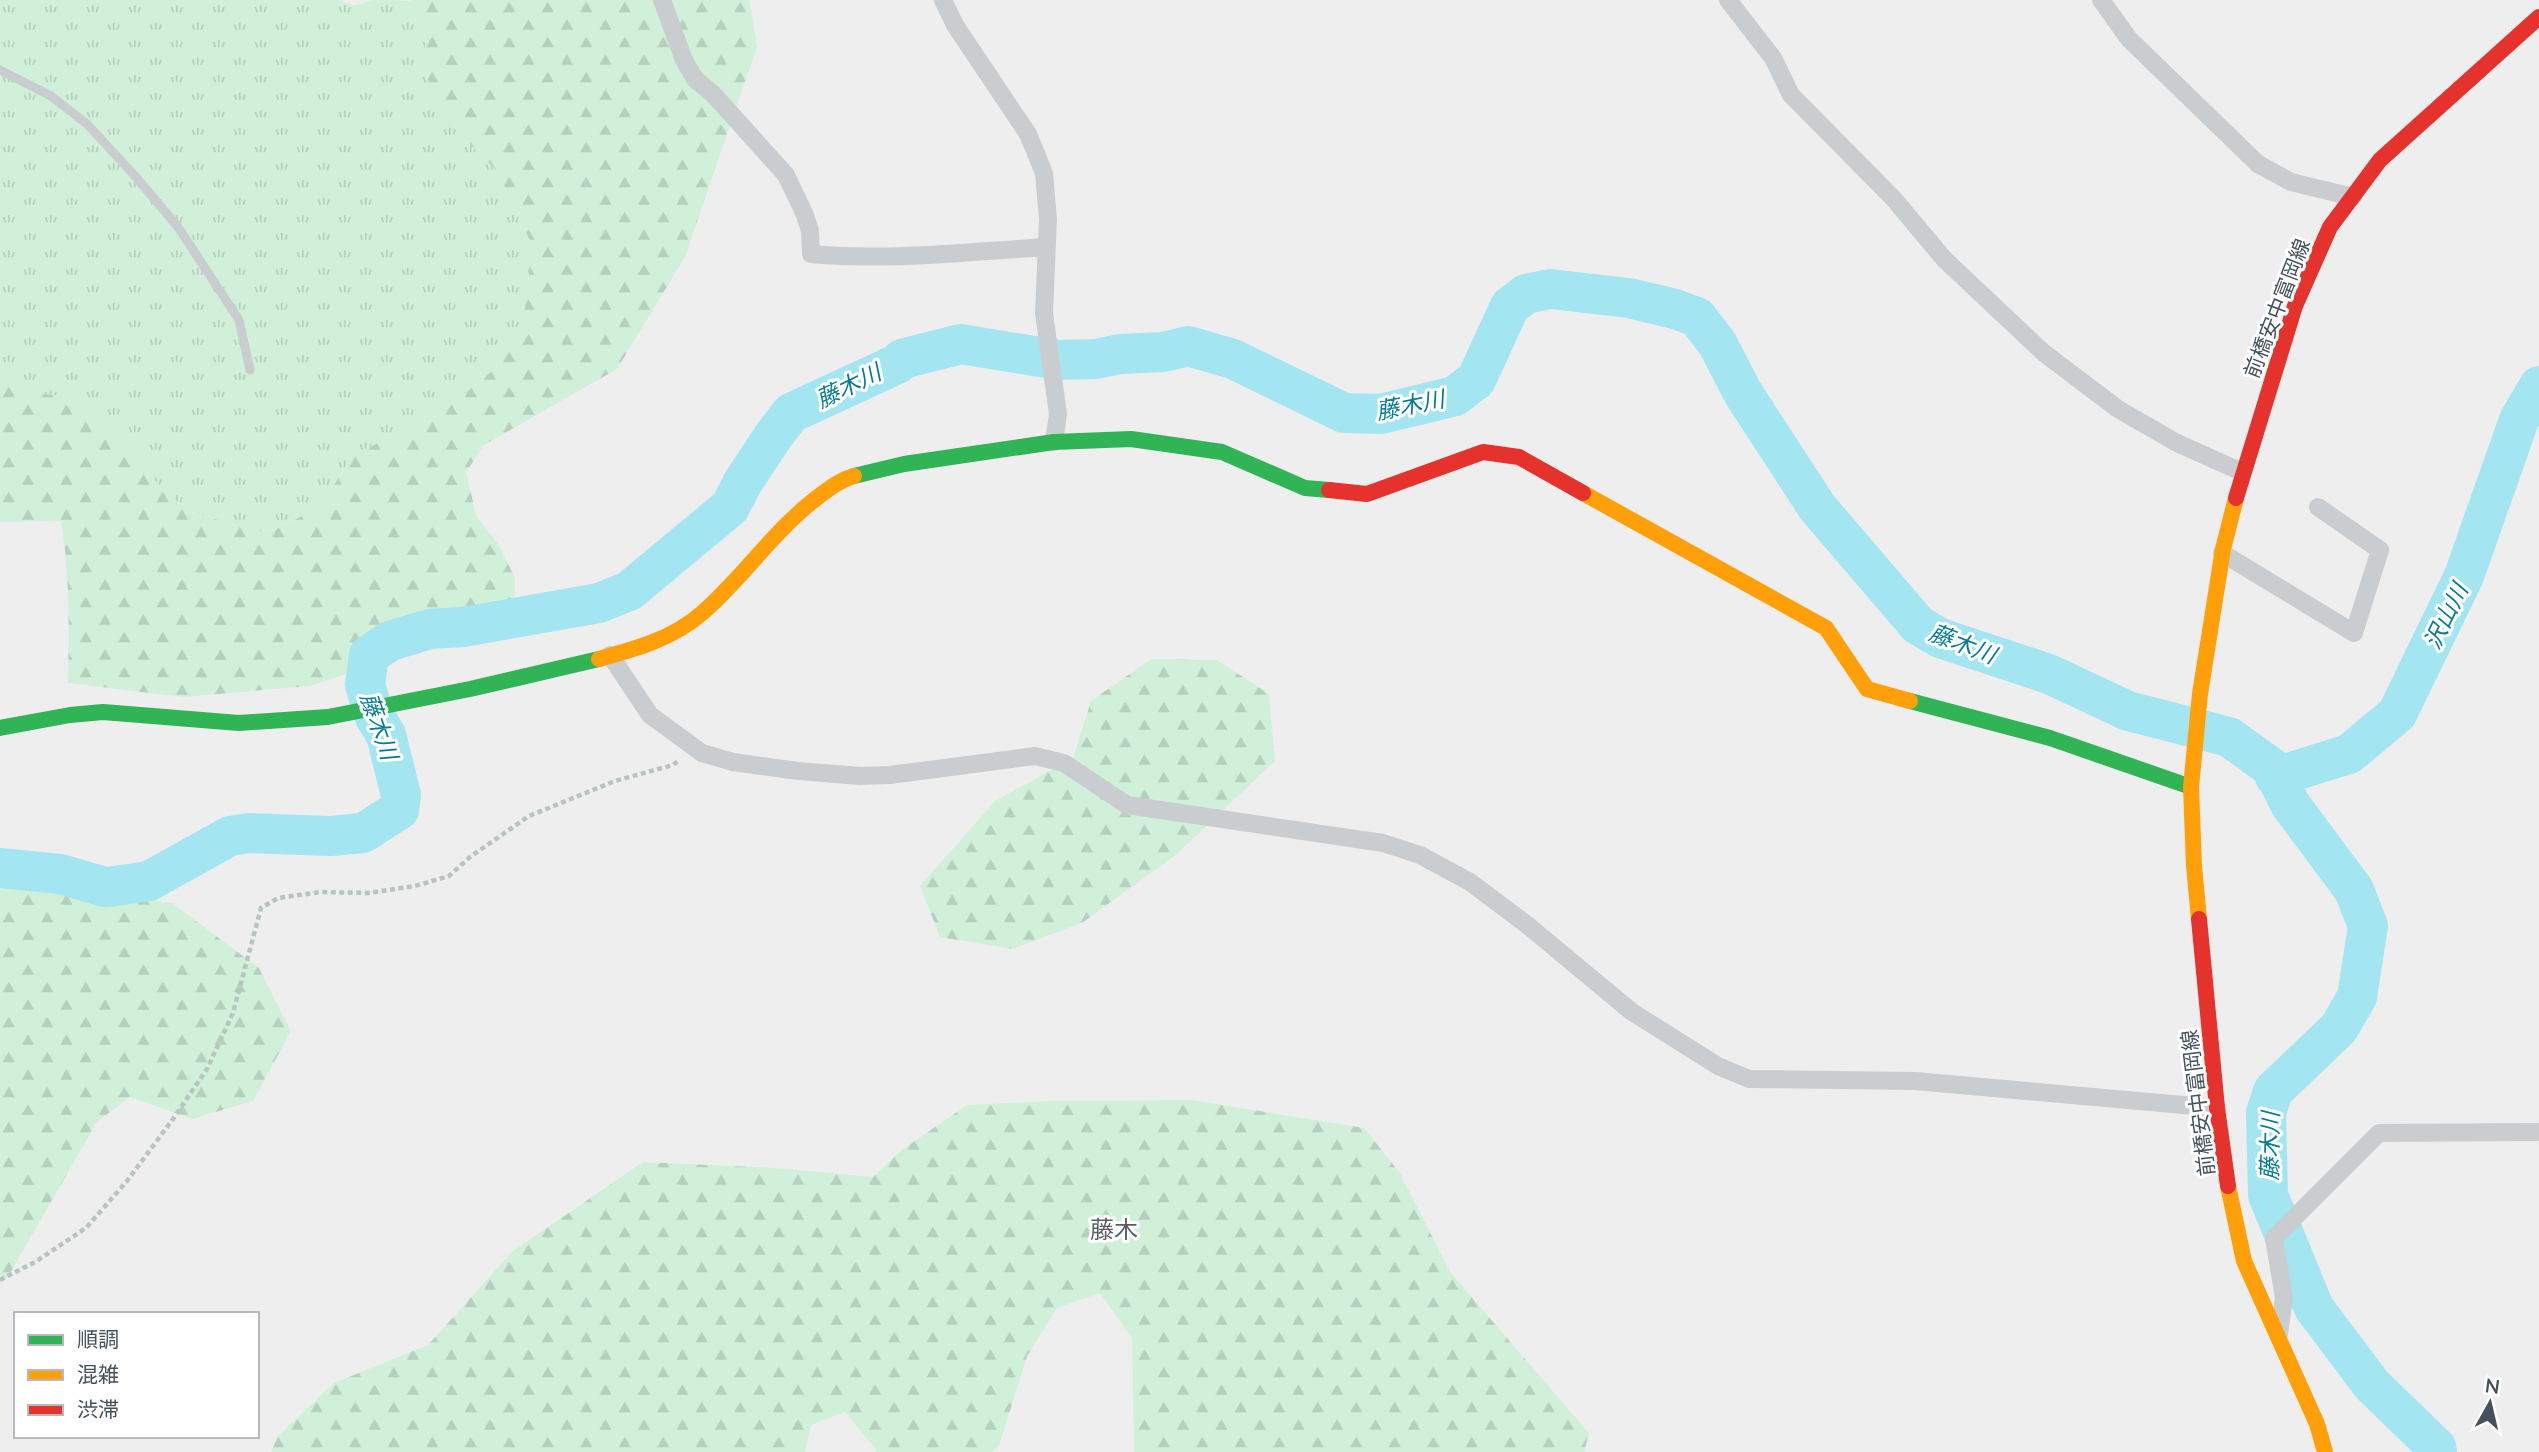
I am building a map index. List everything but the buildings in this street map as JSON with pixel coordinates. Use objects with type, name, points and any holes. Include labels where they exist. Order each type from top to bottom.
[{"type":"street","points":[[662,0],[684,60],[695,79],[714,95],[786,175],[810,230],[811,254],[845,257],[1046,247]]},
{"type":"street","points":[[943,0],[955,25],[1028,134],[1044,173],[1048,219],[1044,313],[1058,414],[1054,442]]},
{"type":"street","points":[[1728,0],[1773,58],[1791,95],[1893,198],[1945,260],[2044,353],[2118,409],[2177,443],[2242,472]]},
{"type":"street","points":[[2101,0],[2129,39],[2258,164],[2291,183],[2353,197]]},
{"type":"street","name":"前橋安中富岡線","points":[[2325,1452],[2317,1424],[2244,1261],[2227,1179],[2217,1108],[2194,866],[2192,781],[2200,694],[2222,553],[2242,472],[2295,306],[2330,227],[2380,160],[2539,17]]},
{"type":"street","points":[[0,728],[70,715],[103,712],[239,723],[328,717],[470,689],[610,655],[668,637],[699,616],[724,593],[794,515],[842,479],[904,464],[1054,442],[1131,439],[1222,452],[1306,488],[1367,494],[1483,452],[1519,457],[1826,628],[1867,689],[2050,738],[2192,781]]},
{"type":"street","points":[[2222,553],[2354,633],[2380,550],[2318,507]]},
{"type":"street","points":[[610,655],[650,715],[702,753],[733,762],[860,776],[890,775],[1035,756],[1064,763],[1127,805],[1383,843],[1420,855],[1470,882],[1526,924],[1632,1012],[1718,1066],[1749,1079],[1915,1081],[2217,1108]]},
{"type":"street","points":[[2279,1337],[2284,1298],[2274,1238],[2379,1133],[2539,1132]]},
{"type":"lane","points":[[0,69],[51,96],[87,124],[178,227],[239,320],[250,370]]},
{"type":"path","points":[[0,1280],[35,1262],[86,1228],[127,1181],[173,1119],[207,1069],[233,1013],[261,908],[278,898],[321,892],[368,892],[415,886],[449,876],[470,857],[529,816],[615,781],[673,765],[693,747]]},
{"type":"green space","points":[[0,0],[340,0],[353,5],[373,0],[415,2],[425,26],[426,78],[460,134],[497,171],[532,245],[524,317],[492,371],[436,417],[352,455],[322,506],[273,530],[260,531],[187,510],[159,486],[119,433],[66,396],[16,392],[0,377]]},
{"type":"green space","points":[[409,0],[749,0],[757,47],[685,257],[617,369],[484,445],[466,472],[476,515],[500,547],[515,578],[514,609],[412,652],[310,686],[183,697],[68,683],[69,622],[61,521],[0,522],[0,377],[16,392],[66,396],[119,433],[159,486],[187,510],[247,529],[274,530],[322,506],[352,455],[436,417],[492,371],[524,316],[532,245],[497,171],[460,134],[426,78],[425,26],[415,2]]},
{"type":"green space","points":[[1151,659],[1217,660],[1269,694],[1275,761],[1177,854],[1082,923],[1012,949],[940,937],[920,886],[995,801],[1073,758],[1091,701]]},
{"type":"green space","points":[[0,878],[172,903],[259,968],[291,1031],[253,1101],[192,1119],[130,1097],[97,1122],[9,1275],[0,1283]]},
{"type":"green space","points":[[1192,1100],[1364,1128],[1400,1173],[1450,1272],[1589,1433],[1584,1452],[1134,1452],[1132,1338],[1100,1293],[1057,1308],[1027,1356],[999,1446],[992,1452],[878,1452],[845,1412],[811,1425],[805,1452],[271,1452],[278,1436],[334,1383],[428,1345],[513,1251],[643,1162],[776,1168],[873,1177],[899,1152],[967,1105],[1050,1101]]},
{"type":"waterway","name":"藤木川","points":[[0,868],[60,874],[105,887],[149,881],[230,836],[250,833],[330,836],[363,833],[399,810],[401,795],[386,735],[375,717],[365,685],[369,655],[390,641],[430,629],[463,627],[599,603],[629,591],[730,507],[743,482],[791,413],[897,364],[902,359],[961,344],[1058,360],[1163,352],[1188,346],[1233,359],[1344,413],[1381,414],[1455,396],[1476,380],[1510,306],[1526,294],[1550,289],[1629,298],[1675,309],[1697,317],[1717,343],[1743,393],[1817,507],[1918,625],[1940,638],[2049,674],[2128,711],[2229,737],[2272,768],[2290,804],[2354,890],[2368,926],[2357,997],[2339,1028],[2273,1091],[2266,1113],[2268,1195],[2314,1308],[2372,1385],[2436,1447],[2437,1452]]},
{"type":"waterway","name":"沢山川","points":[[2275,777],[2349,754],[2397,714],[2464,576],[2519,420],[2539,386]]},
{"type":"traffic: fast","points":[[854,476],[904,464],[1054,442],[1131,439],[1222,452],[1305,488],[1329,490]]},
{"type":"traffic: fast","points":[[0,728],[70,715],[103,712],[239,723],[328,717],[470,689],[599,659]]},
{"type":"traffic: fast","points":[[1910,701],[2050,738],[2191,787]]},
{"type":"traffic: slow","points":[[599,659],[653,642],[690,623],[731,585],[802,510],[835,485],[854,476]]},
{"type":"traffic: slow","points":[[1583,493],[1826,628],[1867,689],[1910,701]]},
{"type":"traffic: slow","points":[[2199,919],[2191,787],[2200,694],[2223,549],[2236,498]]},
{"type":"traffic: slow","points":[[2228,1186],[2244,1261],[2317,1424],[2325,1452]]},
{"type":"traffic: jam","points":[[2236,498],[2295,306],[2330,227],[2380,160],[2539,17]]},
{"type":"traffic: jam","points":[[1329,490],[1367,494],[1483,452],[1519,457],[1583,493]]},
{"type":"traffic: jam","points":[[2199,919],[2217,1108],[2228,1186]]},
{"type":"district","name":"藤木","points":[[1114,1228]]}]
